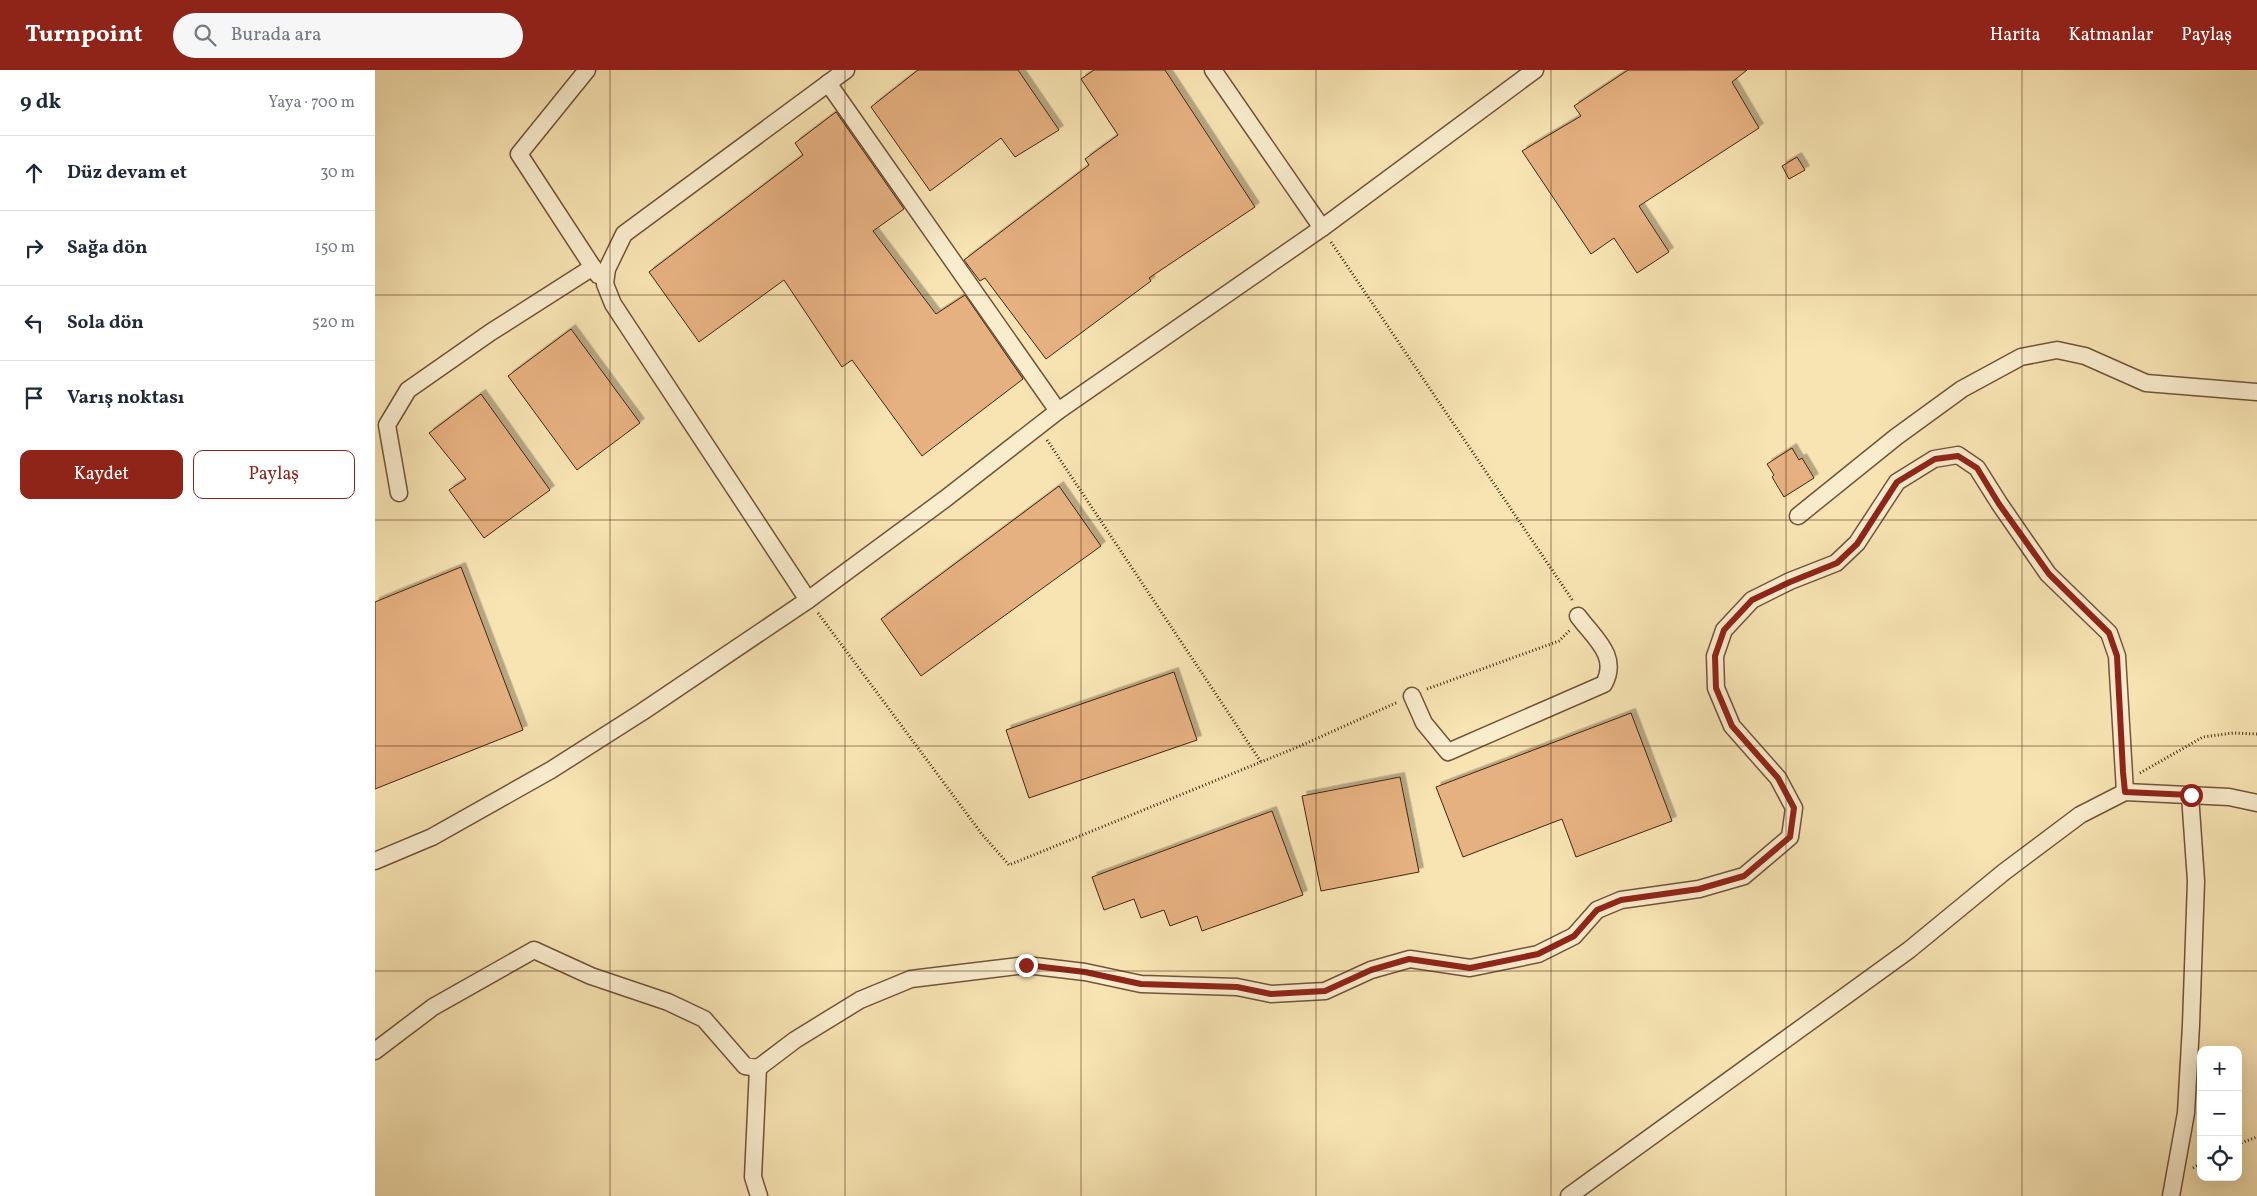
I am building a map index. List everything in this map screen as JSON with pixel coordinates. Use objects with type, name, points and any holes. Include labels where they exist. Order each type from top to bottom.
[{"type":"street","points":[[587,70],[519,154],[605,284],[618,312],[808,600]]},
{"type":"street","points":[[605,284],[607,269],[624,234],[846,70]]},
{"type":"street","points":[[1213,70],[1322,228]]},
{"type":"street","points":[[375,861],[432,838],[551,770],[643,712],[808,600],[945,499],[1058,411],[1322,228],[1535,70]]},
{"type":"street","points":[[828,83],[1058,411]]},
{"type":"street","points":[[399,493],[387,424],[408,390],[491,332],[593,267]]},
{"type":"street","points":[[1798,516],[1888,443],[1955,394],[2021,357],[2057,350],[2085,356],[2146,383],[2257,392]]},
{"type":"street","points":[[375,1051],[433,1007],[534,950],[591,976],[668,1002],[704,1019],[745,1066],[759,1068],[795,1040],[860,1000],[911,979],[1026,965],[1085,972],[1141,984],[1237,987],[1271,994],[1325,991],[1371,970],[1409,959],[1470,968],[1538,954],[1574,936],[1597,910],[1621,900],[1699,889],[1744,876],[1790,837],[1794,808],[1778,778],[1732,726],[1716,688],[1715,656],[1724,630],[1752,600],[1837,563],[1857,544],[1897,482],[1935,459],[1958,456],[1977,468],[1999,504],[2049,574],[2109,633],[2117,656],[2125,792]]},
{"type":"street","points":[[1412,696],[1424,723],[1448,752],[1604,684],[1610,672],[1609,659],[1577,616]]},
{"type":"street","points":[[1569,1196],[1909,950],[2004,872],[2080,814],[2125,792],[2229,797],[2257,803]]},
{"type":"street","points":[[2171,1196],[2186,1113],[2191,1025],[2196,881],[2191,795]]},
{"type":"street","points":[[759,1068],[753,1177],[759,1196]]},
{"type":"path","points":[[808,600],[981,833],[1009,865],[1261,762],[1412,696],[1559,641],[1571,628],[1577,616],[1574,602],[1322,228]]},
{"type":"path","points":[[1039,426],[1261,762]]},
{"type":"path","points":[[2125,792],[2134,776],[2203,737],[2233,733],[2257,734]]},
{"type":"path","points":[[2242,1143],[2257,1138]]},
{"type":"building","points":[[918,70],[1018,70],[1059,130],[1015,157],[1001,138],[930,191],[871,107]]},
{"type":"building","points":[[1094,70],[1165,70],[1255,207],[1149,278],[1151,281],[1046,359],[985,278],[980,281],[964,260],[1089,165],[1085,159],[1118,135],[1081,79]]},
{"type":"building","points":[[1628,70],[1747,70],[1732,82],[1759,128],[1639,206],[1669,252],[1637,273],[1614,238],[1591,254],[1522,151],[1581,116],[1574,106]]},
{"type":"building","points":[[836,112],[904,209],[873,231],[936,314],[965,295],[1023,379],[922,456],[852,360],[842,367],[784,280],[699,342],[649,272],[803,155],[795,143]]},
{"type":"building","points":[[1797,157],[1805,170],[1789,179],[1782,166]]},
{"type":"building","points":[[571,329],[640,423],[577,470],[508,376]]},
{"type":"building","points":[[481,394],[550,490],[484,538],[449,490],[466,479],[429,433]]},
{"type":"building","points":[[1792,448],[1799,460],[1802,458],[1814,478],[1784,497],[1772,477],[1774,475],[1767,464]]},
{"type":"building","points":[[1059,486],[1101,546],[921,676],[881,619]]},
{"type":"building","points":[[461,567],[523,730],[375,789],[375,602]]},
{"type":"building","points":[[1174,672],[1197,740],[1029,798],[1006,730]]},
{"type":"building","points":[[1631,713],[1672,821],[1576,857],[1562,819],[1463,857],[1436,787]]},
{"type":"building","points":[[1400,777],[1419,872],[1321,891],[1302,796]]},
{"type":"building","points":[[1272,811],[1303,895],[1202,931],[1197,916],[1170,926],[1164,910],[1141,918],[1134,899],[1104,910],[1092,877]]},
{"type":"route","points":[[1026,965],[1085,972],[1141,984],[1186,987],[1237,987],[1271,994],[1325,991],[1371,970],[1409,959],[1470,968],[1538,954],[1574,936],[1597,910],[1621,900],[1699,889],[1744,876],[1790,837],[1794,808],[1778,778],[1732,726],[1716,688],[1715,656],[1724,630],[1752,600],[1837,563],[1857,544],[1897,482],[1935,459],[1958,456],[1977,468],[1999,504],[2049,574],[2109,633],[2117,656],[2125,792],[2191,795]]}]
